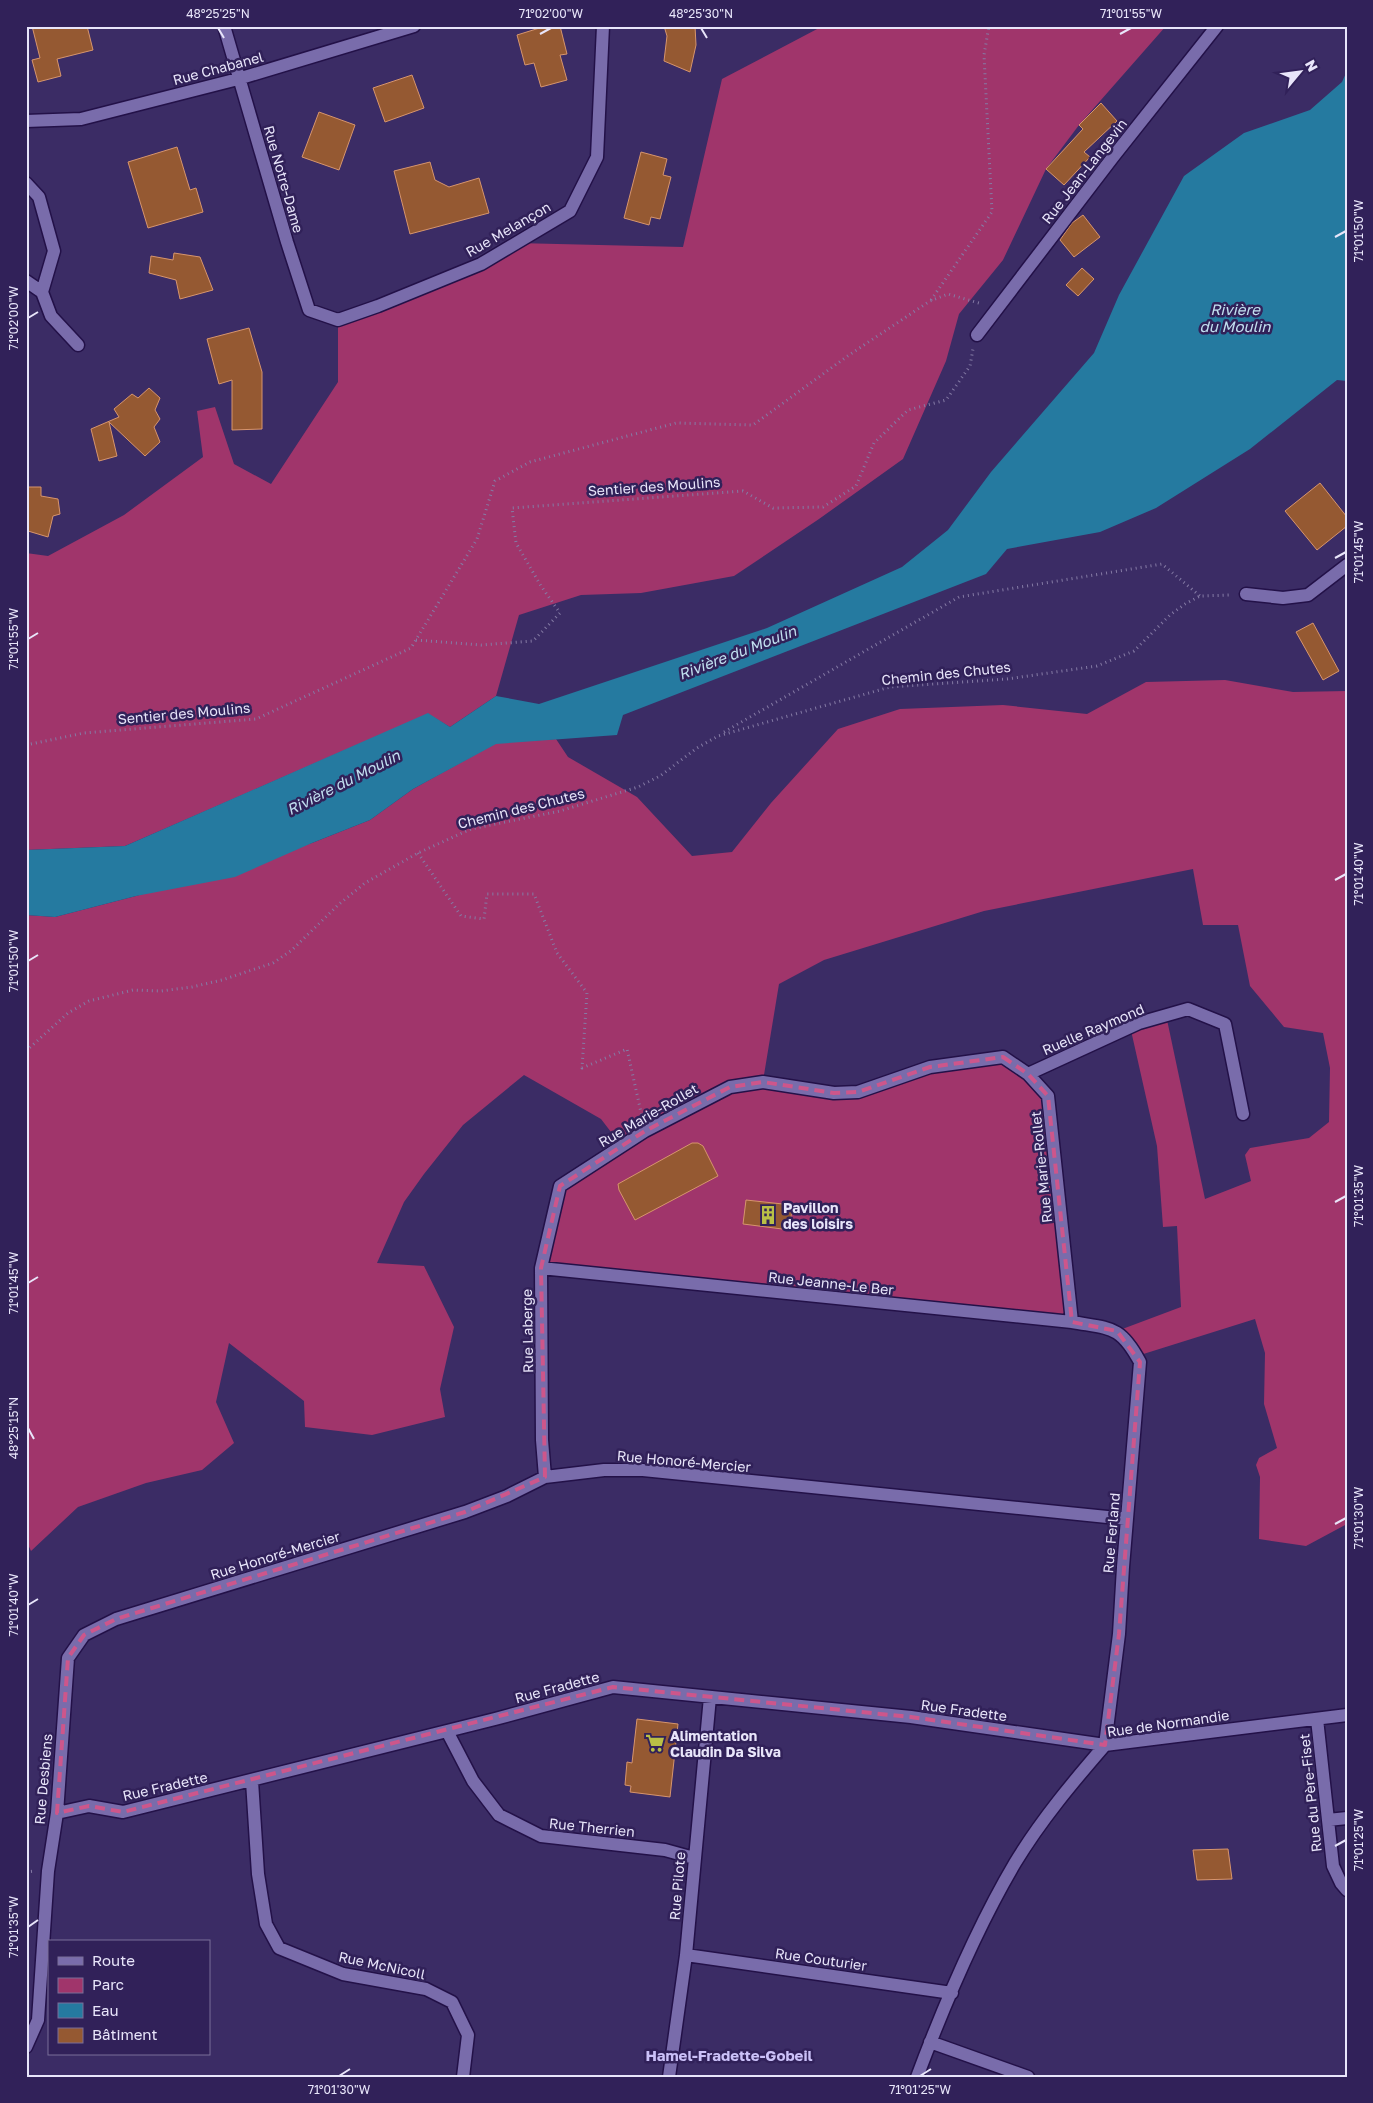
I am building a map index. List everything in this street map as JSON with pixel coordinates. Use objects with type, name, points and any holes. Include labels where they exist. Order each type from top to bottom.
[{"type":"street","name":"Rue Notre-Dame","points":[[224,26],[238,79],[309,310],[338,320]]},
{"type":"street","name":"Rue Chabanel","points":[[26,121],[81,119],[238,79],[414,26]]},
{"type":"street","name":"Rue Melançon","points":[[338,320],[378,306],[481,264],[570,211],[597,157],[603,26]]},
{"type":"street","name":"Rue Jean-Langevin","points":[[977,335],[1216,26]]},
{"type":"street","points":[[26,182],[39,196],[54,251],[42,292]]},
{"type":"street","points":[[26,281],[42,292],[51,316],[78,345]]},
{"type":"street","points":[[1246,594],[1283,598],[1308,595],[1347,565]]},
{"type":"street","name":"Ruelle Raymond","points":[[1028,1074],[1139,1022],[1188,1009],[1225,1024],[1243,1114]]},
{"type":"street","name":"Rue Marie-Rollet","points":[[560,1186],[645,1131],[730,1087],[763,1082],[834,1093],[858,1092],[930,1067],[1003,1057],[1028,1074],[1048,1096],[1072,1322]]},
{"type":"street","name":"Rue Laberge","points":[[545,1477],[542,1440],[541,1268],[560,1186]]},
{"type":"street","name":"Rue Jeanne-Le Ber","points":[[541,1268],[1072,1322],[1117,1331]]},
{"type":"street","name":"Rue Ferland","points":[[1105,1745],[1119,1634],[1140,1362],[1131,1345],[1117,1331]]},
{"type":"street","name":"Rue Honoré-Mercier","points":[[84,1635],[116,1619],[465,1512],[507,1496],[545,1477],[604,1470],[643,1470],[1127,1519]]},
{"type":"street","name":"Rue Desbiens","points":[[26,2047],[38,2020],[48,1871],[57,1813],[68,1658],[84,1635]]},
{"type":"street","name":"Rue Fradette","points":[[57,1813],[89,1806],[123,1812],[252,1781],[613,1687],[911,1717],[1105,1745]]},
{"type":"street","name":"Rue Pilote","points":[[669,2077],[686,1955],[710,1697]]},
{"type":"street","name":"Rue de Normandie","points":[[917,2077],[930,2042],[988,1914],[1016,1862],[1063,1793],[1105,1745],[1347,1714]]},
{"type":"street","name":"Rue du Père-Fiset","points":[[1317,1719],[1332,1866],[1340,1883],[1347,1890]]},
{"type":"street","name":"Rue Therrien","points":[[447,1731],[474,1781],[499,1815],[541,1836],[665,1850],[694,1858]]},
{"type":"street","name":"Rue McNicoll","points":[[252,1781],[258,1874],[266,1924],[279,1948],[343,1974],[426,1989],[452,2002],[468,2035],[463,2077]]},
{"type":"street","points":[[1328,1820],[1347,1818]]},
{"type":"street","name":"Rue Couturier","points":[[686,1955],[952,1993]]},
{"type":"street","points":[[930,2042],[1028,2077]]},
{"type":"path","points":[[930,301],[992,212],[984,55],[989,26]]},
{"type":"path","name":"Sentier des Moulins","points":[[26,745],[84,732],[256,719],[411,648],[477,539],[495,481],[530,462],[676,423],[753,425],[930,301],[948,294],[997,308]]},
{"type":"path","name":"Sentier des Moulins","points":[[416,640],[481,646],[533,641],[560,613],[541,586],[516,543],[512,508],[743,491],[773,508],[823,507],[856,486],[874,444],[908,410],[946,400],[970,366],[977,335]]},
{"type":"path","points":[[718,736],[959,597],[1162,564],[1200,596]]},
{"type":"path","name":"Chemin des Chutes","points":[[26,1051],[68,1012],[89,1001],[133,990],[161,991],[192,987],[222,980],[273,963],[292,950],[365,883],[418,854],[471,830],[560,812],[638,786],[660,776],[696,748],[718,736],[890,688],[1007,679],[1097,666],[1134,651],[1170,616],[1185,604],[1200,596],[1246,594]]},
{"type":"path","points":[[418,854],[461,916],[484,919],[487,894],[534,894],[557,953],[587,993],[582,1068],[627,1049],[645,1131]]},
{"type":"highlighted area","points":[[1003,1057],[1028,1074],[1048,1096],[1072,1322],[1117,1331],[1140,1362],[1119,1634],[1105,1745],[911,1717],[613,1687],[123,1812],[89,1806],[57,1813],[68,1658],[84,1635],[116,1619],[465,1512],[545,1477],[541,1268],[560,1186],[645,1131],[730,1087],[763,1082],[834,1093],[858,1092],[930,1067]]},
{"type":"green space","points":[[819,26],[1166,26],[1079,125],[1046,169],[1003,260],[959,314],[946,361],[903,459],[819,519],[734,576],[641,593],[581,595],[519,615],[496,696],[450,727],[428,714],[125,846],[26,850],[26,553],[48,556],[124,515],[203,457],[197,411],[215,407],[234,464],[271,484],[338,382],[338,320],[516,243],[683,247],[722,79],[819,28]]},
{"type":"green space","points":[[1225,680],[1293,692],[1347,691],[1347,1524],[1306,1546],[1259,1539],[1260,1477],[1256,1465],[1259,1458],[1277,1448],[1264,1404],[1265,1353],[1255,1319],[1137,1356],[1117,1331],[1181,1307],[1177,1226],[1163,1227],[1157,1146],[1130,1026],[1166,1015],[1205,1199],[1251,1181],[1245,1155],[1250,1148],[1309,1138],[1329,1122],[1330,1068],[1323,1033],[1284,1027],[1250,986],[1238,925],[1203,925],[1193,869],[984,911],[824,960],[779,984],[763,1081],[834,1093],[930,1067],[1003,1057],[1048,1096],[1072,1322],[541,1268],[560,1186],[621,1145],[601,1119],[524,1075],[463,1125],[424,1174],[404,1202],[377,1263],[424,1266],[454,1327],[440,1389],[445,1417],[372,1435],[305,1427],[304,1401],[229,1343],[216,1402],[234,1443],[202,1470],[146,1483],[78,1507],[31,1551],[26,1540],[26,915],[55,917],[136,896],[312,843],[370,820],[413,789],[496,743],[556,739],[568,757],[637,797],[692,856],[732,852],[771,803],[838,729],[900,709],[1003,705],[1087,714],[1146,682]]},
{"type":"water","name":"Rivière du Moulin","points":[[1347,71],[1347,381],[1337,380],[1250,449],[1156,508],[1100,532],[1007,549],[986,574],[623,715],[617,735],[496,744],[413,789],[370,820],[235,877],[136,896],[55,917],[26,915],[26,850],[125,846],[428,713],[450,727],[496,696],[539,704],[767,628],[902,567],[948,530],[991,472],[1094,353],[1119,295],[1184,176],[1244,133],[1310,110],[1342,82]]},
{"type":"building","points":[[32,26],[87,26],[93,50],[57,59],[61,76],[38,82],[32,60],[40,58]]},
{"type":"building","points":[[546,26],[560,26],[567,54],[560,55],[567,80],[541,87],[534,63],[525,65],[517,35]]},
{"type":"building","points":[[664,26],[695,26],[696,45],[690,72],[664,61],[667,36]]},
{"type":"building","points":[[412,75],[424,108],[385,122],[373,88]]},
{"type":"building","points":[[1101,103],[1117,121],[1084,152],[1090,157],[1064,185],[1046,169],[1083,129],[1079,125]]},
{"type":"building","points":[[319,112],[355,125],[339,170],[302,157]]},
{"type":"building","points":[[177,147],[190,190],[196,188],[203,212],[148,228],[128,162]]},
{"type":"building","points":[[641,152],[667,159],[663,175],[671,177],[660,219],[651,217],[649,225],[624,218]]},
{"type":"building","points":[[430,162],[435,180],[449,187],[479,178],[489,213],[410,234],[394,171]]},
{"type":"building","points":[[1083,215],[1100,237],[1074,257],[1060,240],[1072,223]]},
{"type":"building","points":[[174,253],[200,257],[213,290],[180,299],[176,280],[149,273],[151,256],[173,260]]},
{"type":"building","points":[[1082,268],[1094,279],[1078,296],[1066,285]]},
{"type":"building","points":[[249,328],[262,372],[262,429],[232,430],[232,380],[219,384],[207,339]]},
{"type":"building","points":[[149,388],[160,398],[155,410],[160,419],[154,427],[160,442],[145,456],[109,422],[117,456],[99,461],[91,429],[119,417],[114,409],[132,394],[138,398]]},
{"type":"building","points":[[1320,483],[1347,517],[1347,526],[1317,550],[1285,511]]},
{"type":"building","points":[[26,487],[41,487],[41,496],[58,499],[60,514],[53,516],[48,537],[28,531]]},
{"type":"building","points":[[1313,623],[1339,671],[1323,680],[1296,632]]},
{"type":"building","points":[[692,1143],[698,1143],[703,1146],[718,1176],[635,1220],[619,1190],[618,1184]]},
{"type":"building","name":"Pavillon des loisirs","points":[[746,1200],[792,1205],[790,1230],[743,1224]]},
{"type":"building","name":"Alimentation Claudin Da Silva","points":[[637,1719],[678,1724],[670,1797],[630,1792],[631,1786],[625,1785],[627,1762],[632,1763]]},
{"type":"building","points":[[1228,1849],[1232,1879],[1197,1880],[1193,1850]]},
{"type":"place","name":"Pavillon des loisirs","points":[[768,1215]]},
{"type":"place","name":"Alimentation Claudin Da Silva","points":[[655,1743]]},
{"type":"district","name":"Hamel-Fradette-Gobeil","points":[[729,2055]]}]
